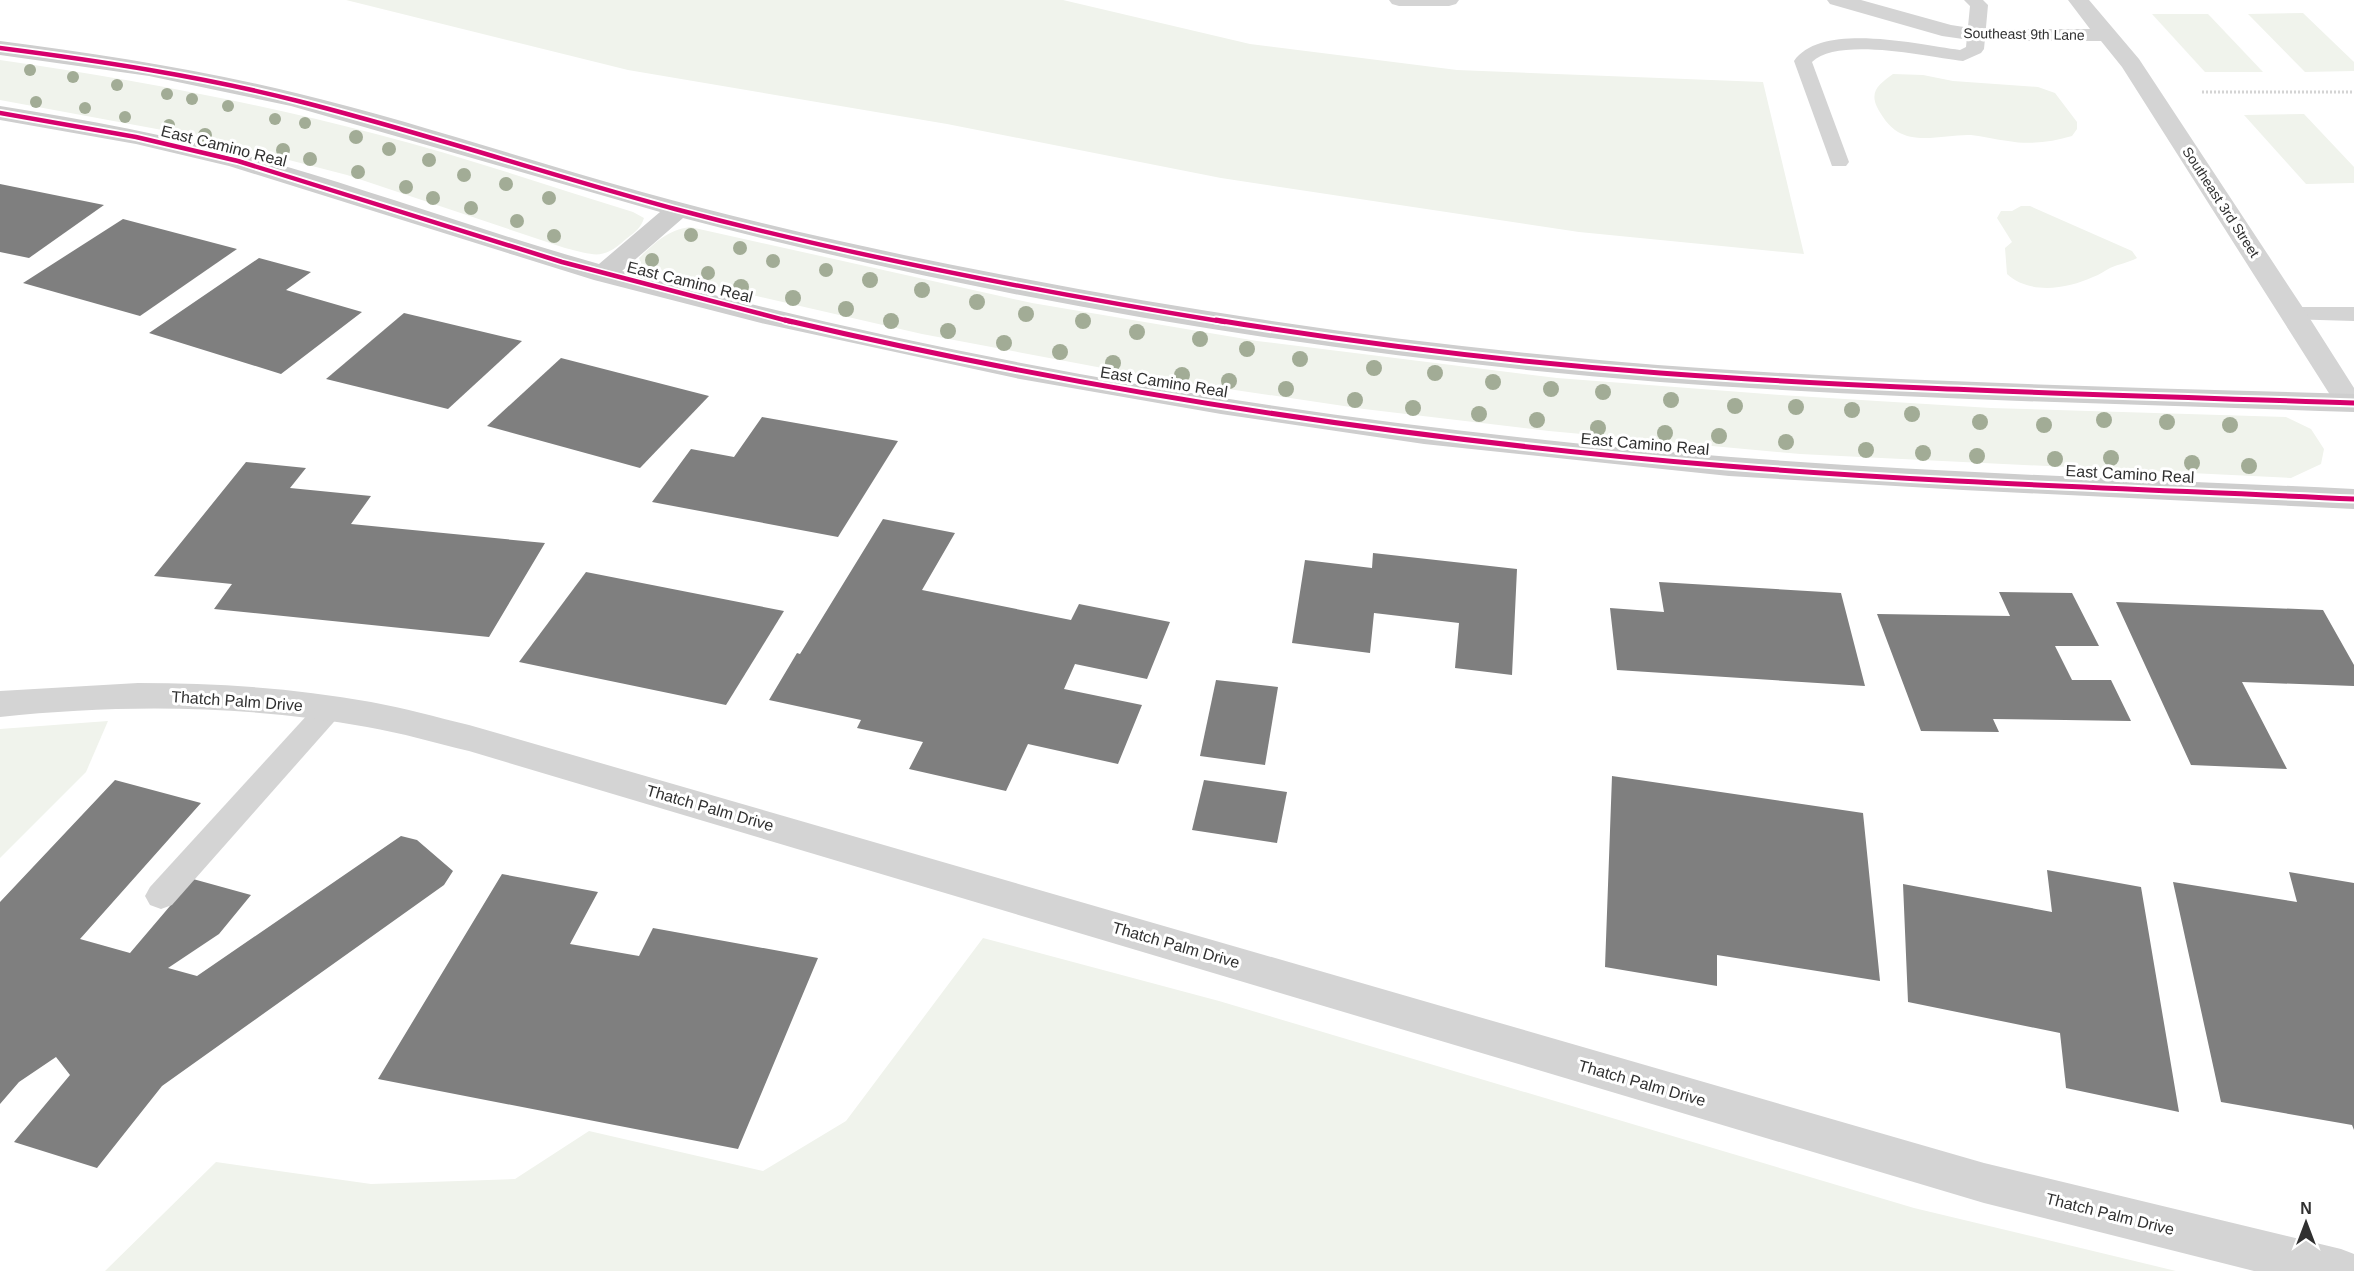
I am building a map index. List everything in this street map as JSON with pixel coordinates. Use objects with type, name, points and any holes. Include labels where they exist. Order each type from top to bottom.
[{"type":"street","points":[[1400,0],[1449,0]]},
{"type":"street","name":"Southeast 9th Lane","points":[[1837,0],[1950,31],[1977,35],[2108,35]]},
{"type":"street","name":"Southeast 3rd Street","points":[[2078,0],[2131,64],[2352,405]]},
{"type":"street","points":[[0,48],[128,66],[289,98],[678,210],[880,257],[1123,305],[1395,345],[1656,373],[1928,389],[2352,405]]},
{"type":"street","name":"East Camino Real","points":[[0,113],[116,134],[262,168],[603,274],[811,326],[1024,372],[1166,396],[1400,431],[1728,465],[1874,475],[2354,499]]},
{"type":"street","points":[[603,274],[678,210]]},
{"type":"street","name":"Thatch Palm Drive","points":[[0,704],[153,695],[263,700],[369,714],[470,738],[1984,1183],[2341,1271]]},
{"type":"lane","points":[[1839,162],[1803,61],[1815,50],[1844,45],[1881,46],[1963,56],[1975,49],[1979,5],[1973,0]]},
{"type":"lane","points":[[2294,314],[2354,314]]},
{"type":"lane","points":[[161,896],[330,708]]},
{"type":"path","points":[[2202,92],[2354,92]]},
{"type":"shaded area","points":[[346,0],[1063,0],[1250,44],[1457,70],[1763,82],[1804,254],[1579,232],[1221,178],[947,124],[628,70]]},
{"type":"shaded area","points":[[2303,13],[2354,62],[2354,71],[2305,72],[2248,14]]},
{"type":"shaded area","points":[[2152,14],[2208,14],[2263,72],[2205,72]]},
{"type":"shaded area","points":[[0,60],[189,92],[329,122],[473,161],[633,212],[644,218],[637,230],[611,251],[598,254],[584,253],[347,175],[200,137],[0,100]]},
{"type":"shaded area","points":[[1893,74],[2038,87],[2055,93],[2077,122],[2077,129],[2072,136],[2032,143],[1971,135],[1924,138],[1906,136],[1888,124],[1875,101],[1877,88]]},
{"type":"shaded area","points":[[2304,114],[2354,167],[2354,183],[2306,184],[2244,115]]},
{"type":"shaded area","points":[[2021,206],[2030,206],[2132,251],[2137,258],[2072,285],[2049,288],[2026,285],[2016,281],[2007,274],[2005,248],[2012,242],[1997,218],[2001,211],[2012,211]]},
{"type":"shaded area","points":[[690,227],[1032,303],[1257,341],[1557,378],[1780,395],[1991,408],[2286,417],[2311,429],[2324,449],[2321,464],[2291,478],[1800,454],[1549,431],[1364,409],[1161,379],[922,334],[657,273],[642,266],[639,258],[656,242],[668,234]]},
{"type":"shaded area","points":[[108,721],[86,772],[0,858],[0,729]]},
{"type":"shaded area","points":[[983,938],[1219,1001],[1914,1208],[2176,1271],[105,1271],[216,1162],[371,1184],[515,1179],[589,1131],[763,1171],[846,1121]]},
{"type":"building","points":[[0,184],[104,205],[29,258],[0,252]]},
{"type":"building","points":[[123,219],[237,249],[140,316],[23,283]]},
{"type":"building","points":[[259,258],[311,272],[286,290],[362,312],[281,374],[149,333]]},
{"type":"building","points":[[404,313],[522,341],[448,409],[326,379]]},
{"type":"building","points":[[561,358],[709,396],[640,468],[487,426]]},
{"type":"building","points":[[762,417],[898,441],[838,537],[652,502],[691,449],[734,457]]},
{"type":"building","points":[[246,462],[306,468],[290,488],[371,496],[351,524],[545,543],[489,637],[214,609],[232,584],[154,576]]},
{"type":"building","points":[[883,519],[955,533],[922,590],[1071,620],[1079,604],[1170,622],[1147,679],[1075,664],[1064,689],[1142,705],[1118,764],[1028,744],[1006,791],[909,769],[923,742],[857,728],[861,720],[769,700]]},
{"type":"building","points":[[1373,553],[1517,569],[1512,675],[1455,668],[1459,623],[1374,613],[1370,653],[1292,643],[1305,560],[1372,568]]},
{"type":"building","points":[[586,572],[784,611],[726,705],[519,662]]},
{"type":"building","points":[[1659,582],[1841,593],[1865,686],[1617,670],[1610,608],[1664,612]]},
{"type":"building","points":[[1999,592],[2072,593],[2099,646],[2055,646],[2072,680],[2111,680],[2131,721],[1993,719],[1999,732],[1921,731],[1877,614],[2010,616]]},
{"type":"building","points":[[2116,602],[2323,610],[2354,665],[2354,686],[2242,682],[2287,769],[2191,765]]},
{"type":"building","points":[[1216,680],[1278,687],[1265,765],[1200,756]]},
{"type":"building","points":[[1612,776],[1863,813],[1880,981],[1717,955],[1717,986],[1605,967]]},
{"type":"building","points":[[115,780],[201,803],[80,939],[130,953],[193,879],[251,895],[219,934],[168,968],[197,976],[401,836],[417,840],[453,871],[444,885],[162,1086],[97,1168],[14,1142],[70,1075],[56,1057],[19,1082],[0,1104],[0,902]]},
{"type":"building","points":[[1204,780],[1287,792],[1277,843],[1192,830]]},
{"type":"building","points":[[2047,870],[2141,887],[2179,1112],[2066,1088],[2060,1033],[1908,1002],[1903,884],[2052,912]]},
{"type":"building","points":[[2289,872],[2354,883],[2354,1130],[2352,1125],[2221,1102],[2173,882],[2297,902]]},
{"type":"building","points":[[502,874],[598,892],[570,944],[639,956],[653,928],[818,958],[738,1149],[378,1079]]},
{"type":"cycle path","points":[[0,48],[223,83],[392,126],[628,196],[757,230],[1004,283],[1248,325],[1494,358],[1658,373],[2006,392],[2354,403]]},
{"type":"cycle path","points":[[0,113],[136,137],[238,161],[562,262],[761,315],[1020,370],[1221,406],[1525,446],[1729,466],[1963,481],[2354,499]]}]
